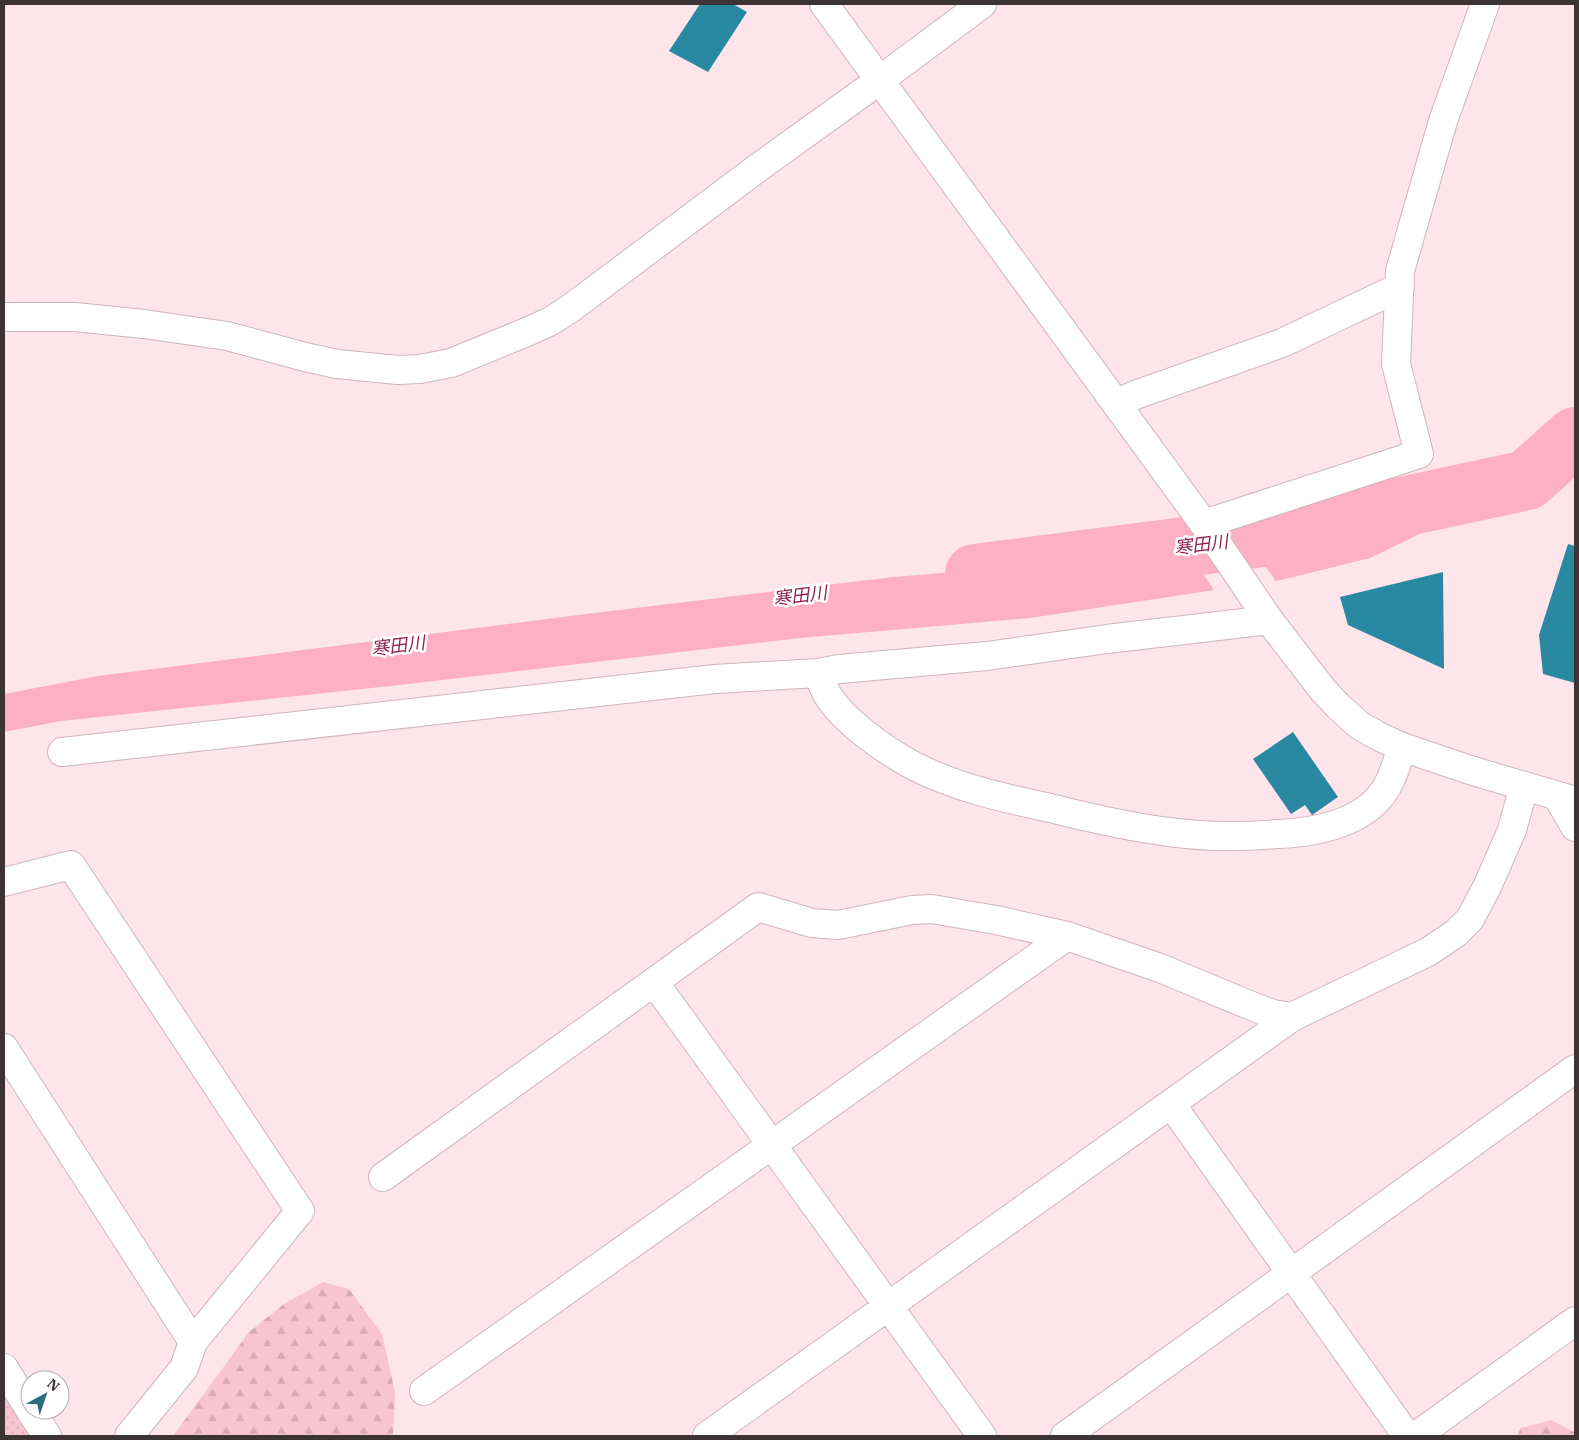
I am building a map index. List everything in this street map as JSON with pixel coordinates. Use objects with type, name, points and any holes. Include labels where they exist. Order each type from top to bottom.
[{"type":"street","points":[[824,4],[1204,524],[1264,612],[1338,706],[1359,725],[1402,747],[1566,798],[1575,827]]},
{"type":"street","points":[[4,317],[75,317],[227,336],[305,357],[368,368],[420,369],[451,363],[551,321],[982,4]]},
{"type":"street","points":[[1204,524],[1419,454],[1396,364],[1400,271],[1443,121],[1485,4]]},
{"type":"street","points":[[1116,403],[1282,343],[1400,287]]},
{"type":"street","points":[[62,752],[715,679],[818,673],[839,669],[987,656],[1107,639],[1264,612]]},
{"type":"street","points":[[818,673],[828,695],[850,720],[893,754],[934,775],[952,783],[990,794],[1119,824],[1170,833],[1212,836],[1257,836],[1301,833],[1334,826],[1366,810],[1386,789],[1393,777],[1402,747]]},
{"type":"street","points":[[707,1436],[1292,1017],[1428,952],[1456,933],[1470,919],[1486,887],[1512,830],[1524,786]]},
{"type":"street","points":[[4,882],[71,866],[300,1211],[193,1342],[184,1368],[129,1436]]},
{"type":"street","points":[[383,1177],[758,907],[812,924],[838,925],[912,910],[932,909],[996,920],[1067,936],[1160,968],[1273,1014],[1292,1017]]},
{"type":"street","points":[[424,1391],[1067,936]]},
{"type":"street","points":[[654,982],[982,1436]]},
{"type":"street","points":[[4,1048],[193,1342]]},
{"type":"street","points":[[1065,1436],[1575,1069]]},
{"type":"street","points":[[1171,1104],[1407,1436]]},
{"type":"street","points":[[1416,1436],[1575,1321]]},
{"type":"street","points":[[4,1368],[20,1394]]},
{"type":"street","points":[[37,1420],[47,1436]]},
{"type":"green space","points":[[323,1282],[349,1289],[382,1334],[395,1392],[393,1436],[173,1436],[249,1332],[284,1304]]},
{"type":"green space","points":[[4,1389],[20,1420],[31,1436],[4,1436]]},
{"type":"green space","points":[[1551,1420],[1574,1432],[1575,1436],[1517,1436],[1521,1428]]},
{"type":"water","points":[[1575,434],[1575,447],[1512,501],[1493,512],[1432,528],[1370,558],[1281,580],[1030,618],[800,638],[400,685],[61,721],[4,732],[4,694],[98,676],[894,577],[1182,553],[1315,534],[1331,540],[1375,535],[1488,497]]},
{"type":"pier","points":[[1248,541],[1277,583],[1216,593],[1187,550]]},
{"type":"building","points":[[700,4],[733,4],[747,12],[708,72],[669,51]]},
{"type":"building","points":[[1568,544],[1575,546],[1575,683],[1543,674],[1539,635]]},
{"type":"building","points":[[1443,572],[1444,669],[1348,625],[1340,597]]},
{"type":"building","points":[[1293,732],[1338,797],[1312,815],[1305,805],[1291,814],[1253,759]]},
{"type":"waterway","name":"寒田川","points":[[975,574],[1262,537],[1527,480],[1575,437]]}]
